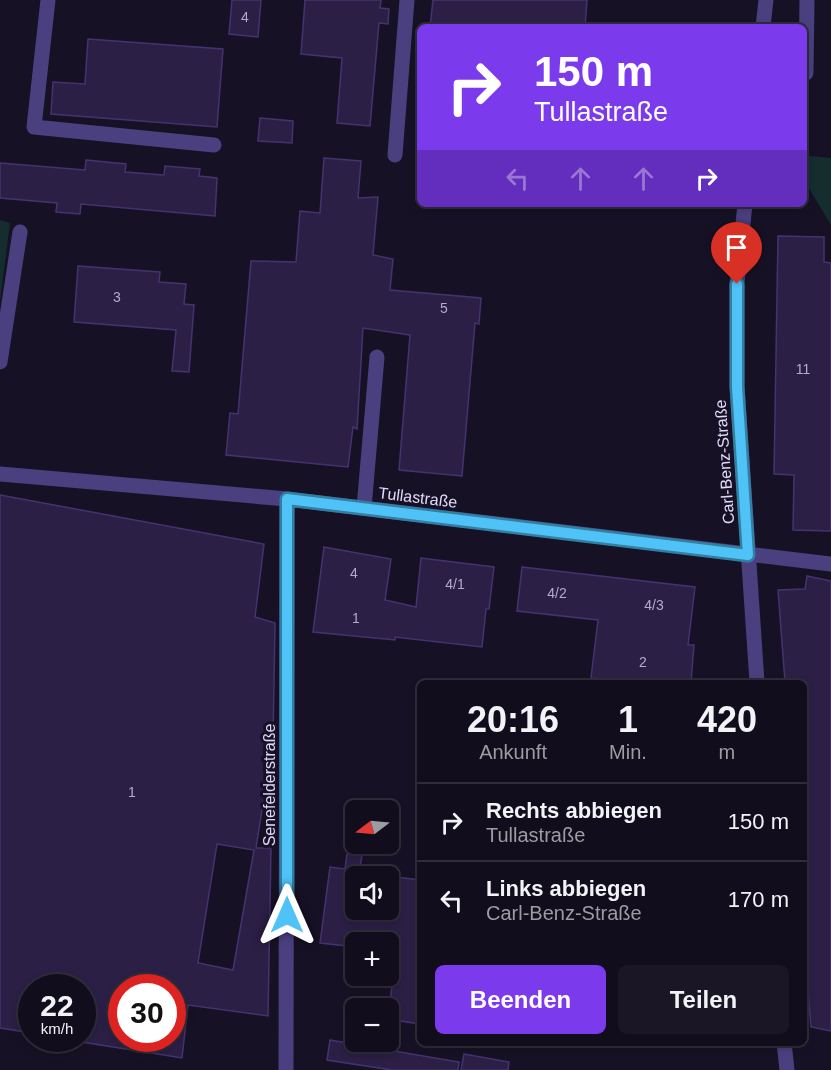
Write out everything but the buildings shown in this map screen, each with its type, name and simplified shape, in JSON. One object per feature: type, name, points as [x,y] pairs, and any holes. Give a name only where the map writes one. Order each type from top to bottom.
[{"type":"street","points":[[48,0],[34,127],[214,145]]},
{"type":"street","points":[[395,154],[407,0]]},
{"type":"street","points":[[763,24],[766,0]]},
{"type":"street","points":[[807,0],[807,24]]},
{"type":"street","name":"Carl-Benz-Straße","points":[[745,207],[737,284],[737,387],[757,680]]},
{"type":"street","points":[[0,362],[20,232]]},
{"type":"street","points":[[364,508],[377,357]]},
{"type":"street","name":"Tullastraße","points":[[0,474],[287,499],[831,564]]},
{"type":"street","name":"Senefelderstraße","points":[[286,1070],[287,499]]},
{"type":"street","points":[[784,1046],[787,1070]]},
{"type":"green space","points":[[807,145],[809,156],[831,158],[831,225],[807,185]]},
{"type":"green space","points":[[0,220],[10,223],[0,301]]},
{"type":"route","points":[[287,915],[287,499],[748,555],[737,387],[737,284]]}]
